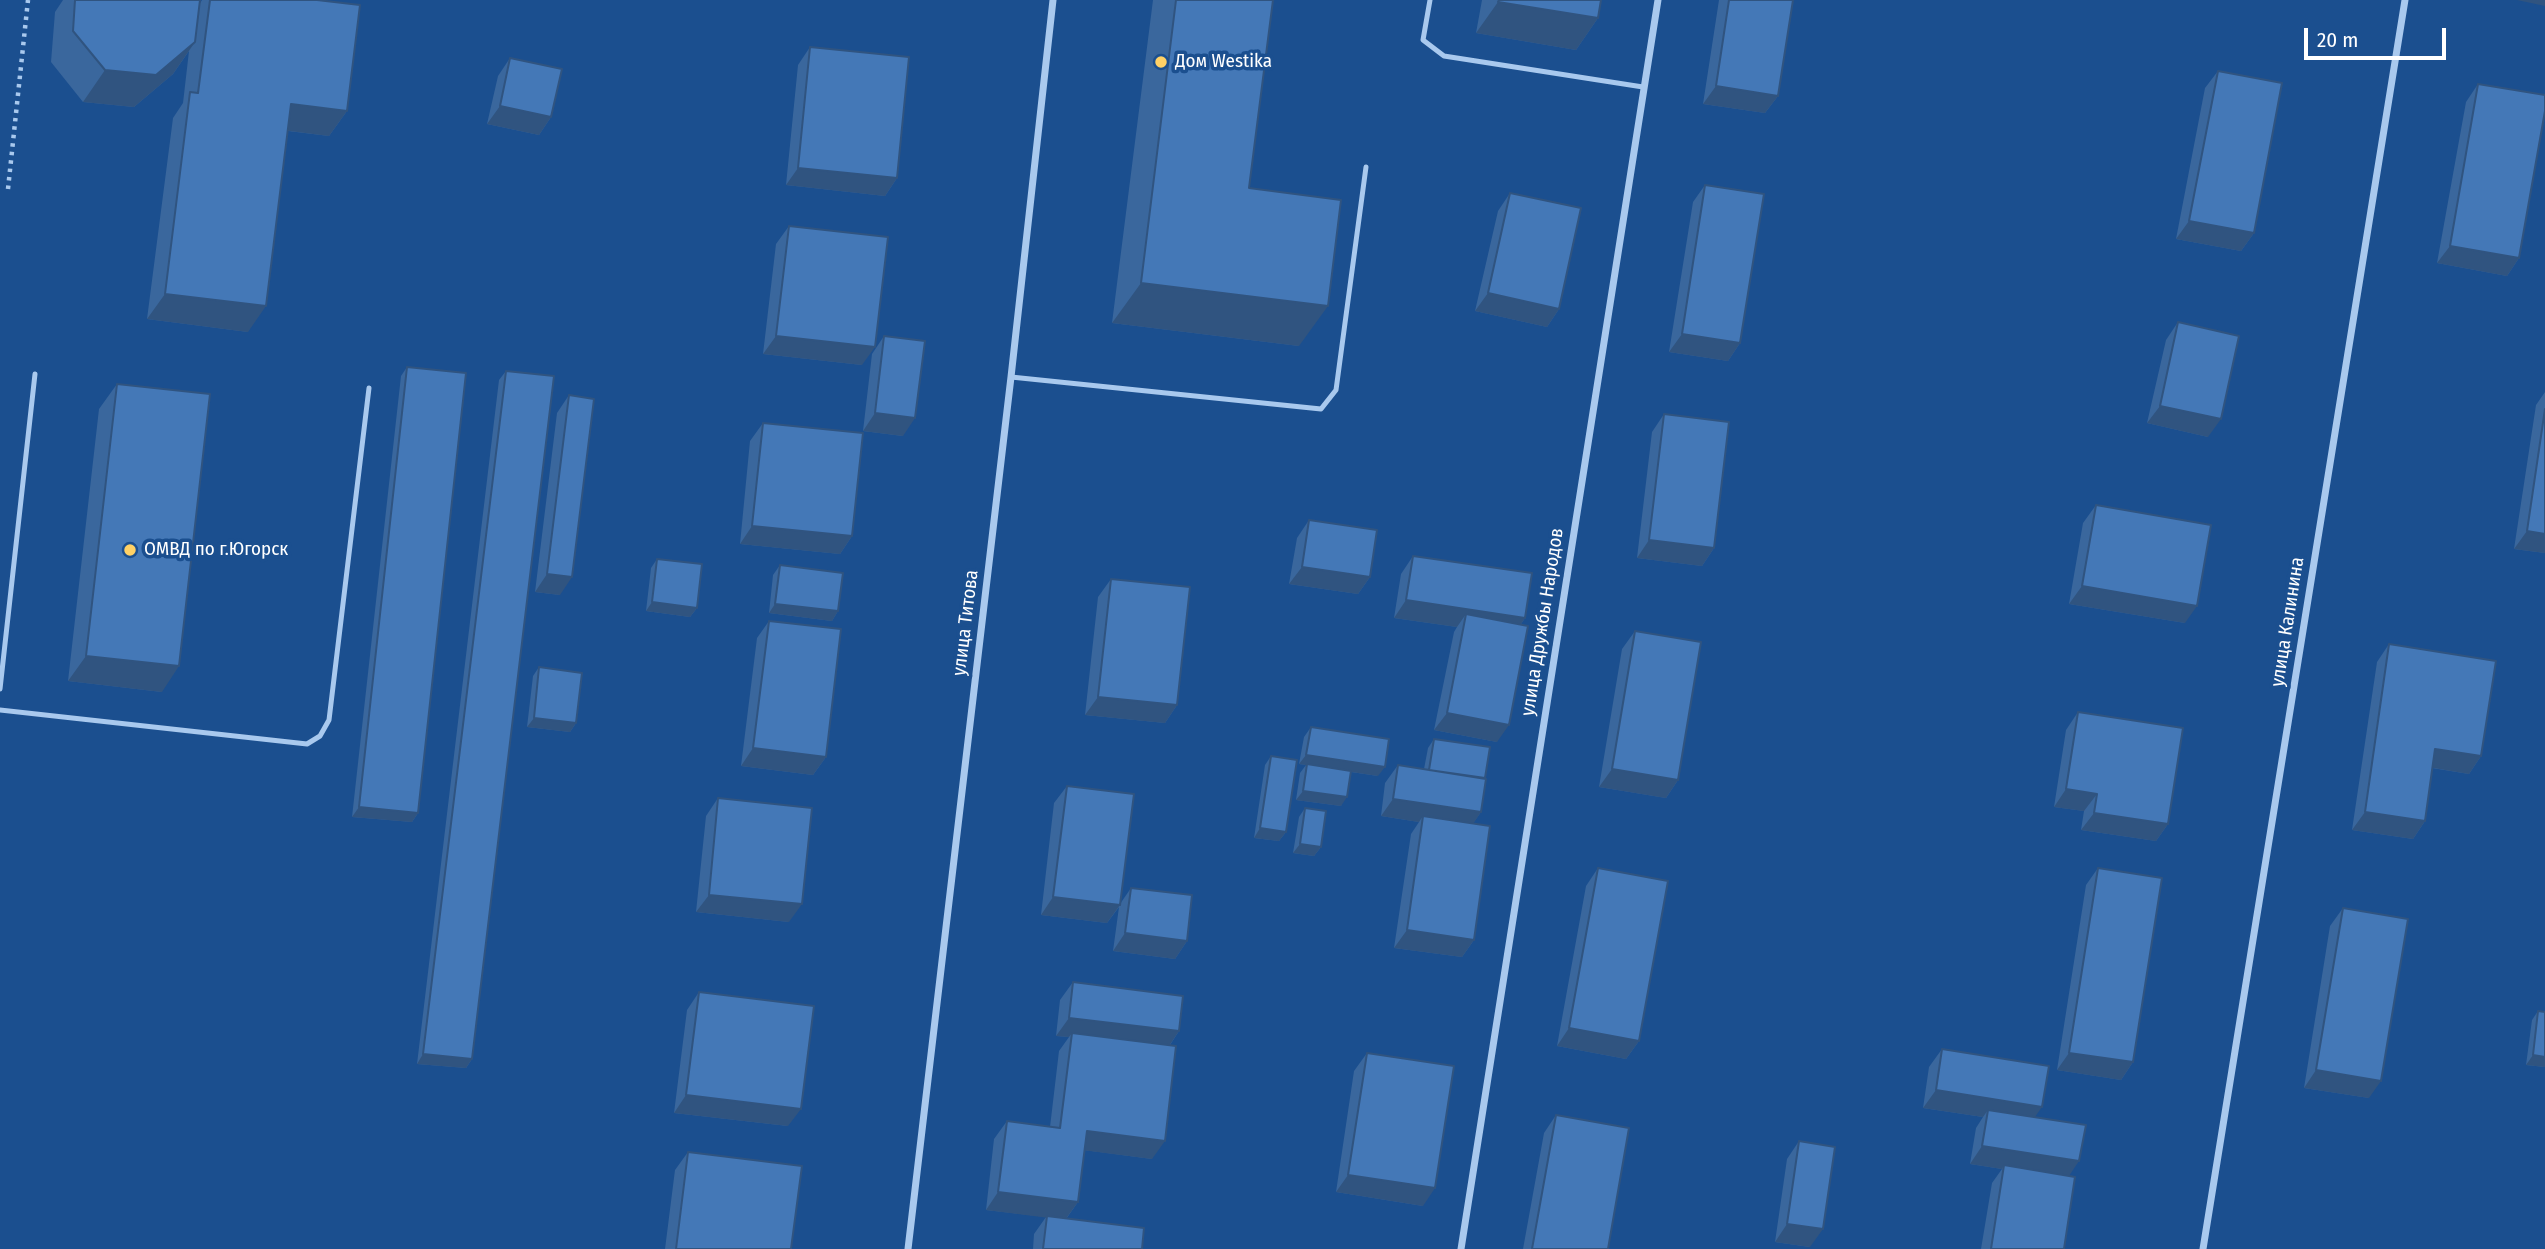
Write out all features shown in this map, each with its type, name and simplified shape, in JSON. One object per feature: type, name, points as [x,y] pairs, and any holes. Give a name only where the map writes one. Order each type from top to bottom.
[{"type":"street","name":"улица Титова","points":[[908,1249],[1053,0]]},
{"type":"street","name":"улица Дружбы Народов","points":[[1461,1249],[1658,0]]},
{"type":"street","name":"улица Калинина","points":[[2203,1249],[2405,0]]},
{"type":"lane","points":[[1430,0],[1423,40],[1444,56],[1643,87]]},
{"type":"lane","points":[[1011,377],[1321,409],[1336,390],[1366,167]]},
{"type":"lane","points":[[0,689],[35,374]]},
{"type":"lane","points":[[0,710],[307,744],[320,736],[329,720],[369,388]]},
{"type":"path","points":[[8,189],[28,0]]},
{"type":"building","points":[[75,0],[200,0],[195,42],[156,75],[105,70],[73,31]]},
{"type":"building","points":[[210,0],[317,0],[360,5],[347,111],[291,104],[266,306],[165,294],[190,92],[198,93]]},
{"type":"building","points":[[1176,0],[1273,0],[1249,188],[1341,200],[1328,306],[1141,283]]},
{"type":"building","points":[[1601,0],[1598,18],[1498,2]]},
{"type":"building","points":[[1729,0],[1793,0],[1778,96],[1716,86]]},
{"type":"building","points":[[810,47],[909,57],[897,178],[798,168]]},
{"type":"building","points":[[510,58],[562,69],[551,117],[500,106]]},
{"type":"building","points":[[2218,71],[2282,83],[2254,233],[2189,221]]},
{"type":"building","points":[[2478,84],[2545,95],[2545,111],[2519,258],[2450,246]]},
{"type":"building","points":[[1705,185],[1764,194],[1740,343],[1682,334]]},
{"type":"building","points":[[1510,193],[1581,208],[1559,309],[1488,293]]},
{"type":"building","points":[[789,226],[888,237],[875,347],[776,336]]},
{"type":"building","points":[[2178,322],[2239,336],[2221,419],[2160,406]]},
{"type":"building","points":[[884,336],[925,341],[915,418],[875,413]]},
{"type":"building","points":[[407,367],[466,373],[418,813],[359,807]]},
{"type":"building","points":[[506,371],[554,376],[472,1059],[423,1054]]},
{"type":"building","name":"ОМВД по г.Югорск","points":[[117,384],[210,394],[179,666],[86,656]]},
{"type":"building","points":[[569,395],[594,399],[572,577],[547,574]]},
{"type":"building","points":[[2545,409],[2545,534],[2527,531]]},
{"type":"building","points":[[1664,414],[1729,422],[1714,548],[1649,540]]},
{"type":"building","points":[[763,423],[863,433],[852,536],[752,526]]},
{"type":"building","points":[[2096,505],[2211,525],[2197,606],[2082,586]]},
{"type":"building","points":[[1309,520],[1377,530],[1370,577],[1302,567]]},
{"type":"building","points":[[1413,556],[1532,573],[1525,618],[1406,600]]},
{"type":"building","points":[[657,559],[702,564],[697,608],[652,602]]},
{"type":"building","points":[[780,565],[843,573],[838,611],[775,604]]},
{"type":"building","points":[[1111,579],[1190,587],[1177,705],[1098,697]]},
{"type":"building","points":[[1466,614],[1528,626],[1509,725],[1447,713]]},
{"type":"building","points":[[769,621],[841,629],[826,757],[753,748]]},
{"type":"building","points":[[1635,631],[1701,642],[1678,780],[1612,769]]},
{"type":"building","points":[[2389,644],[2496,661],[2481,756],[2435,749],[2425,821],[2365,812]]},
{"type":"building","points":[[539,667],[582,673],[576,723],[534,718]]},
{"type":"building","points":[[2078,712],[2183,728],[2168,824],[2094,813],[2097,794],[2066,789]]},
{"type":"building","points":[[1311,727],[1389,739],[1385,767],[1306,755]]},
{"type":"building","points":[[1434,739],[1490,747],[1485,778],[1429,770]]},
{"type":"building","points":[[1271,756],[1297,760],[1286,832],[1260,828]]},
{"type":"building","points":[[1307,764],[1351,771],[1347,797],[1303,791]]},
{"type":"building","points":[[1398,765],[1486,779],[1481,812],[1393,799]]},
{"type":"building","points":[[1067,786],[1134,794],[1120,905],[1053,897]]},
{"type":"building","points":[[718,798],[812,808],[802,904],[709,895]]},
{"type":"building","points":[[1305,808],[1326,811],[1321,847],[1300,844]]},
{"type":"building","points":[[1423,816],[1490,826],[1474,940],[1407,930]]},
{"type":"building","points":[[1598,868],[1668,881],[1639,1041],[1569,1028]]},
{"type":"building","points":[[2098,868],[2162,878],[2133,1062],[2069,1053]]},
{"type":"building","points":[[1131,888],[1192,895],[1187,941],[1125,933]]},
{"type":"building","points":[[2343,908],[2408,919],[2381,1081],[2316,1070]]},
{"type":"building","points":[[1073,982],[1183,996],[1179,1031],[1069,1018]]},
{"type":"building","points":[[699,992],[814,1006],[801,1109],[686,1095]]},
{"type":"building","points":[[2538,1011],[2545,1012],[2545,1057],[2533,1055]]},
{"type":"building","points":[[1072,1033],[1176,1046],[1165,1141],[1087,1131],[1078,1202],[998,1192],[1007,1121],[1060,1128]]},
{"type":"building","points":[[1942,1049],[2049,1066],[2042,1107],[1936,1090]]},
{"type":"building","points":[[1367,1053],[1454,1066],[1435,1188],[1348,1175]]},
{"type":"building","points":[[1988,1110],[2086,1125],[2079,1161],[1982,1146]]},
{"type":"building","points":[[1556,1115],[1629,1128],[1608,1249],[1532,1249]]},
{"type":"building","points":[[1799,1141],[1835,1147],[1823,1229],[1787,1224]]},
{"type":"building","points":[[688,1152],[802,1166],[791,1249],[676,1249]]},
{"type":"building","points":[[2004,1165],[2075,1177],[2064,1249],[1991,1249]]},
{"type":"building","points":[[1047,1216],[1144,1228],[1142,1249],[1043,1249]]},
{"type":"place","name":"Дом Westika","points":[[1161,62]]},
{"type":"place","name":"ОМВД по г.Югорск","points":[[130,550]]}]
